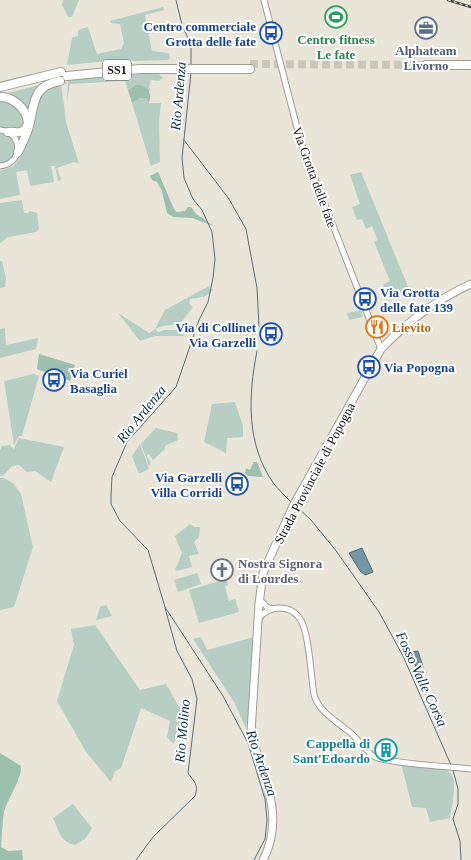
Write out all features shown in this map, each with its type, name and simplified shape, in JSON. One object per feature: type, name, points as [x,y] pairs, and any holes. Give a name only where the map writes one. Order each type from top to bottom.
[{"type":"highway","name":"SS1","points":[[0,92],[115,65],[250,67]]},
{"type":"highway","points":[[471,65],[426,67],[471,69]]},
{"type":"highway","name":"SS1","points":[[0,87],[25,80],[109,70],[167,66]]},
{"type":"highway","points":[[18,152],[29,126],[33,104],[38,92],[46,85],[64,76]]},
{"type":"highway","points":[[0,83],[25,80]]},
{"type":"highway","points":[[0,97],[7,98],[17,103],[24,110],[27,118],[27,123],[20,132],[4,131]]},
{"type":"main road","name":"Strada Provinciale di Popogna","points":[[263,860],[273,836],[274,819],[268,787],[252,738],[258,621],[260,610],[259,599],[263,572],[293,506],[381,349],[392,338],[447,295],[471,284]]},
{"type":"street","name":"Via Grotta delle fate","points":[[264,0],[301,143],[381,349]]},
{"type":"street","points":[[0,166],[10,163],[18,152],[15,138],[4,131]]},
{"type":"street","points":[[259,599],[272,608]]},
{"type":"street","points":[[260,610],[272,608],[291,611],[301,620],[314,694],[318,705],[326,714],[354,735],[372,755],[390,760],[471,769]]},
{"type":"green space","points":[[63,0],[79,0],[72,17],[68,17],[62,5]]},
{"type":"green space","points":[[163,7],[164,10],[145,15],[152,51],[169,53],[170,58],[168,60],[98,62],[67,65],[72,38],[78,36],[78,30],[88,27],[97,54],[121,49],[124,43],[120,24],[111,23],[110,21]]},
{"type":"green space","points":[[158,73],[163,78],[159,81],[151,80],[149,87],[151,92],[136,85],[128,90],[125,81],[70,84],[67,101],[68,81],[97,77]]},
{"type":"green space","points":[[61,83],[66,122],[79,164],[74,162],[57,168],[61,179],[60,181],[58,181],[55,166],[51,166],[54,182],[30,186],[27,170],[4,174],[16,172],[20,195],[0,199],[0,171],[14,166],[19,159],[35,106],[43,90]]},
{"type":"green space","points":[[43,84],[28,114],[4,94]]},
{"type":"green space","points":[[136,85],[143,86],[150,92],[149,103],[147,98],[140,98],[132,103],[128,90]]},
{"type":"green space","points":[[140,98],[148,98],[149,103],[161,103],[159,122],[160,162],[151,166],[132,103]]},
{"type":"green space","points":[[0,99],[12,101],[24,116],[23,126],[15,131],[0,128]]},
{"type":"green space","points":[[0,133],[9,135],[15,145],[11,158],[0,163]]},
{"type":"green space","points":[[158,172],[174,209],[177,212],[185,211],[188,207],[191,207],[196,214],[214,226],[192,218],[173,217],[167,213],[162,191],[157,182],[152,180],[150,176]]},
{"type":"green space","points":[[361,172],[409,289],[385,299],[384,294],[386,293],[383,284],[390,281],[374,242],[378,240],[372,226],[366,229],[362,219],[357,220],[352,207],[360,204],[350,175]]},
{"type":"green space","points":[[22,200],[24,213],[28,213],[30,211],[37,213],[39,229],[36,232],[8,237],[0,243],[0,203]]},
{"type":"green space","points":[[0,261],[2,261],[6,278],[5,287],[0,288]]},
{"type":"green space","points":[[211,285],[209,289],[213,289],[209,294],[203,297],[190,299],[189,304],[193,307],[180,324],[163,326],[155,329],[165,310]]},
{"type":"green space","points":[[361,310],[363,317],[349,320],[347,313]]},
{"type":"green space","points":[[118,313],[149,333],[155,329],[158,332],[164,330],[177,330],[185,336],[155,336],[140,341]]},
{"type":"green space","points":[[5,328],[6,345],[38,338],[36,349],[0,358],[0,329]]},
{"type":"green space","points":[[39,354],[75,365],[70,381],[37,369]]},
{"type":"green space","points":[[34,374],[39,376],[22,436],[19,436],[14,445],[4,381]]},
{"type":"green space","points":[[235,402],[243,426],[243,437],[227,438],[226,453],[204,442],[212,404]]},
{"type":"green space","points":[[156,428],[177,433],[178,440],[165,446],[165,449],[153,460],[149,454],[147,456],[151,463],[149,466],[141,444]]},
{"type":"green space","points":[[19,438],[64,447],[51,482],[35,471],[27,472],[19,465],[12,466],[3,476],[0,476],[0,450],[2,446],[9,445],[14,449]]},
{"type":"green space","points":[[140,444],[149,469],[139,474],[132,456]]},
{"type":"green space","points":[[254,462],[257,462],[263,477],[248,476],[245,473],[246,468],[250,470]]},
{"type":"green space","points":[[0,478],[4,478],[14,484],[21,494],[33,547],[14,607],[0,610]]},
{"type":"green space","points":[[190,524],[194,527],[200,527],[199,537],[194,542],[199,554],[189,556],[192,567],[177,571],[175,570],[182,553],[175,536]]},
{"type":"green space","points":[[197,573],[201,584],[178,592],[174,580]]},
{"type":"green space","points":[[226,579],[228,585],[225,586],[229,601],[235,599],[239,612],[199,623],[189,590]]},
{"type":"green space","points":[[106,605],[112,616],[96,620],[100,607]]},
{"type":"green space","points":[[95,625],[140,690],[166,684],[182,712],[174,744],[167,737],[170,721],[141,708],[121,768],[115,771],[111,782],[86,752],[57,701],[74,645],[71,629]]},
{"type":"green space","points":[[201,637],[207,650],[254,637],[249,711],[246,728],[234,702],[193,639]]},
{"type":"green space","points":[[0,753],[21,766],[17,783],[4,812],[1,847],[8,851],[22,850],[23,860],[0,860]]},
{"type":"green space","points":[[401,763],[432,766],[449,771],[453,777],[454,786],[450,818],[430,822],[426,808],[412,807]]},
{"type":"green space","points":[[73,804],[92,828],[85,839],[75,845],[70,844],[63,839],[53,818]]},
{"type":"water","points":[[362,548],[373,572],[365,575],[360,571],[349,553]]},
{"type":"water","points":[[418,651],[425,673],[418,675],[412,652]]},
{"type":"waterway","name":"Rio Ardenza","points":[[176,0],[182,25],[191,45],[191,66]]},
{"type":"waterway","name":"Rio Ardenza","points":[[191,73],[182,158],[184,178],[193,199],[202,210],[212,232],[215,259],[213,278],[208,302],[199,320],[176,387],[127,442],[112,477],[111,504],[120,521],[148,550],[165,607],[223,696],[248,743],[265,799],[267,820],[265,839],[254,860]]},
{"type":"waterway","name":"Fosso Valle Corsa","points":[[184,140],[229,199],[246,229],[257,288],[259,326]]},
{"type":"waterway","name":"Fosso Valle Corsa","points":[[257,351],[251,403],[254,437],[258,453],[265,469],[274,484],[291,502]]},
{"type":"waterway","name":"Fosso Valle Corsa","points":[[297,507],[311,520],[337,552],[379,612],[403,656],[451,765]]},
{"type":"waterway","name":"Rio Molino","points":[[136,860],[153,837],[195,796],[196,792],[195,783],[188,773],[197,699],[192,679],[177,651],[165,608]]},
{"type":"waterway","name":"Fosso Valle Corsa","points":[[453,770],[458,789],[458,804],[453,819],[460,841],[461,860]]},
{"type":"tunnel","points":[[250,64],[426,65]]},
{"type":"tunnel","points":[[60,81],[66,80]]},
{"type":"railway","points":[[448,0],[471,7]]},
{"type":"place","name":"Centro fitness Le fate","points":[[336,17]]},
{"type":"place","name":"Alphateam Livorno","points":[[426,28]]},
{"type":"place","name":"Centro commerciale Grotta delle fate","points":[[271,33]]},
{"type":"place","name":"Via Grotta delle fate 139","points":[[365,299]]},
{"type":"place","name":"Lievito","points":[[377,327]]},
{"type":"place","name":"Via di Collinet Via Garzelli","points":[[271,334]]},
{"type":"place","name":"Via Popogna","points":[[369,367]]},
{"type":"place","name":"Via Curiel Basaglia","points":[[54,380]]},
{"type":"place","name":"Via Garzelli Villa Corridi","points":[[237,484]]},
{"type":"place","name":"Nostra Signora di Lourdes","points":[[222,570]]},
{"type":"place","name":"Cappella di Sant'Edoardo","points":[[386,750]]}]
